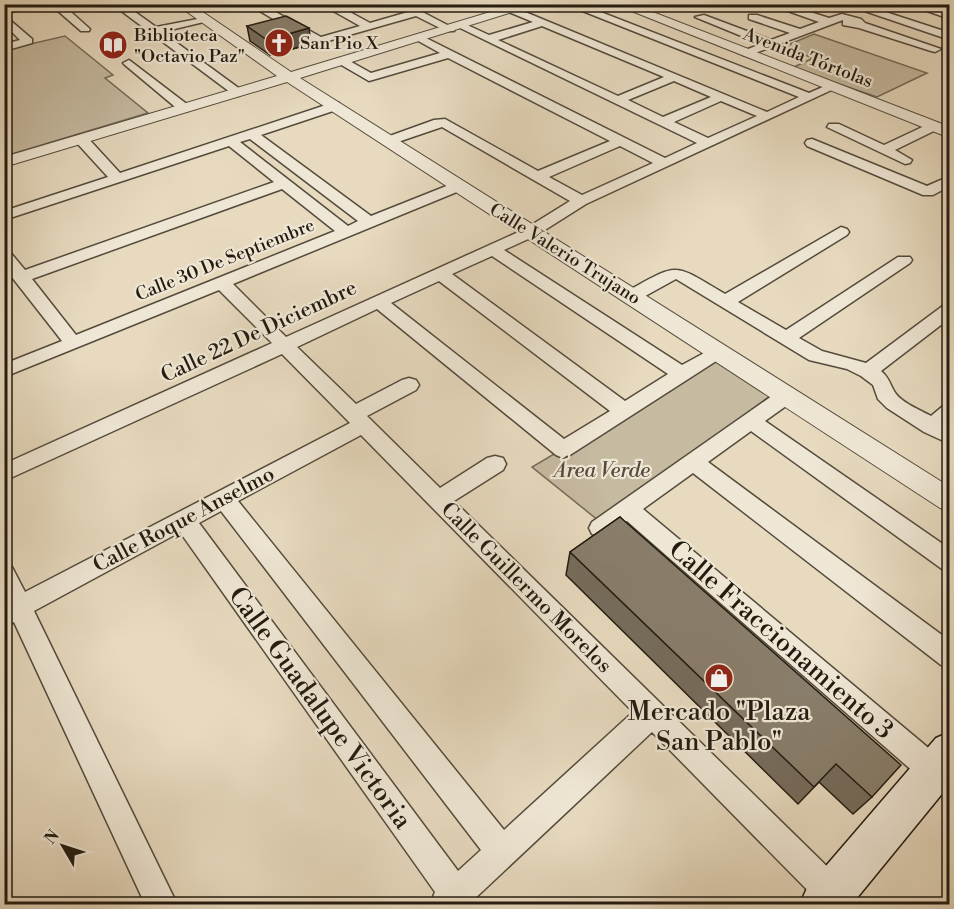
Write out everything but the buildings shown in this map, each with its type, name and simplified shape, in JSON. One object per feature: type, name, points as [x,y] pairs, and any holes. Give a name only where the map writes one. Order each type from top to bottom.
[{"type":"main road","points":[[827,899],[942,761]]},
{"type":"street","points":[[4,11],[36,4]]},
{"type":"street","points":[[55,4],[85,29]]},
{"type":"street","points":[[117,4],[238,92]]},
{"type":"street","name":"Calle Valerio Trujano","points":[[182,4],[389,141],[950,501]]},
{"type":"street","points":[[253,4],[314,39],[321,40],[416,13]]},
{"type":"street","points":[[326,4],[368,27]]},
{"type":"street","points":[[399,4],[416,13],[489,39],[707,143]]},
{"type":"street","points":[[4,162],[532,4]]},
{"type":"street","points":[[570,4],[809,97]]},
{"type":"street","name":"Avenida Tórtolas","points":[[620,4],[950,132]]},
{"type":"street","points":[[849,4],[950,37]]},
{"type":"street","points":[[912,4],[950,16]]},
{"type":"street","points":[[776,5],[832,21]]},
{"type":"street","points":[[513,10],[767,116]]},
{"type":"street","points":[[700,17],[772,44]]},
{"type":"street","points":[[753,17],[800,33]]},
{"type":"street","points":[[747,53],[844,17],[935,50]]},
{"type":"street","points":[[4,18],[28,41],[4,48]]},
{"type":"street","points":[[153,31],[204,19]]},
{"type":"street","points":[[489,39],[543,22]]},
{"type":"street","points":[[418,38],[664,163]]},
{"type":"street","points":[[342,61],[369,77],[449,54]]},
{"type":"street","points":[[129,63],[184,108]]},
{"type":"street","points":[[525,93],[570,77]]},
{"type":"street","points":[[618,100],[674,77]]},
{"type":"street","name":"Calle 22 De Diciembre","points":[[4,473],[493,250],[531,232],[581,201],[832,87]]},
{"type":"street","points":[[663,122],[721,97]]},
{"type":"street","points":[[4,216],[335,106]]},
{"type":"street","points":[[389,141],[439,123],[445,123],[581,201]]},
{"type":"street","points":[[884,150],[933,126]]},
{"type":"street","points":[[834,127],[905,160]]},
{"type":"street","points":[[252,134],[370,223]]},
{"type":"street","points":[[81,139],[117,178]]},
{"type":"street","points":[[231,141],[346,232]]},
{"type":"street","points":[[538,176],[620,141]]},
{"type":"street","points":[[812,143],[928,192],[950,180]]},
{"type":"street","points":[[22,278],[284,183]]},
{"type":"street","name":"Calle 30 De Septiembre","points":[[4,371],[459,186]]},
{"type":"street","points":[[725,302],[841,232]]},
{"type":"street","points":[[493,250],[682,374]]},
{"type":"street","points":[[4,255],[73,343]]},
{"type":"street","points":[[786,338],[904,260]]},
{"type":"street","points":[[441,273],[624,411]]},
{"type":"street","points":[[632,296],[671,274],[679,274],[816,356],[868,370],[882,382],[885,394],[894,403],[950,438]]},
{"type":"street","name":"Calle Guillermo Morelos","points":[[221,282],[652,713],[827,899]]},
{"type":"street","points":[[379,302],[563,450],[717,352]]},
{"type":"street","points":[[868,370],[950,309]]},
{"type":"street","name":"Calle Roque Anselmo","points":[[12,611],[224,499],[358,420],[409,385]]},
{"type":"street","points":[[600,528],[786,396]]},
{"type":"street","points":[[931,427],[950,411]]},
{"type":"street","points":[[751,421],[950,562]]},
{"type":"street","points":[[693,462],[950,657]]},
{"type":"street","points":[[438,500],[495,464]]},
{"type":"street","points":[[224,499],[502,852]]},
{"type":"street","name":"Calle Fraccionamiento 3","points":[[628,509],[942,761]]},
{"type":"street","name":"Calle Guadalupe Victoria","points":[[184,520],[451,900]]},
{"type":"street","points":[[4,574],[12,611],[161,904]]},
{"type":"street","points":[[451,900],[652,713]]},
{"type":"green space","points":[[814,34],[927,73],[877,97],[792,68],[813,58],[783,47]]},
{"type":"green space","points":[[65,36],[113,75],[105,78],[148,113],[5,156],[4,50]]},
{"type":"green space","name":"Área Verde","points":[[714,359],[770,396],[599,521],[532,467]]},
{"type":"place","name":"San Pio X","points":[[279,43]]},
{"type":"place","name":"Biblioteca \"Octavio Paz\"","points":[[113,45]]},
{"type":"place","name":"Mercado \"Plaza San Pablo\"","points":[[719,678]]}]
